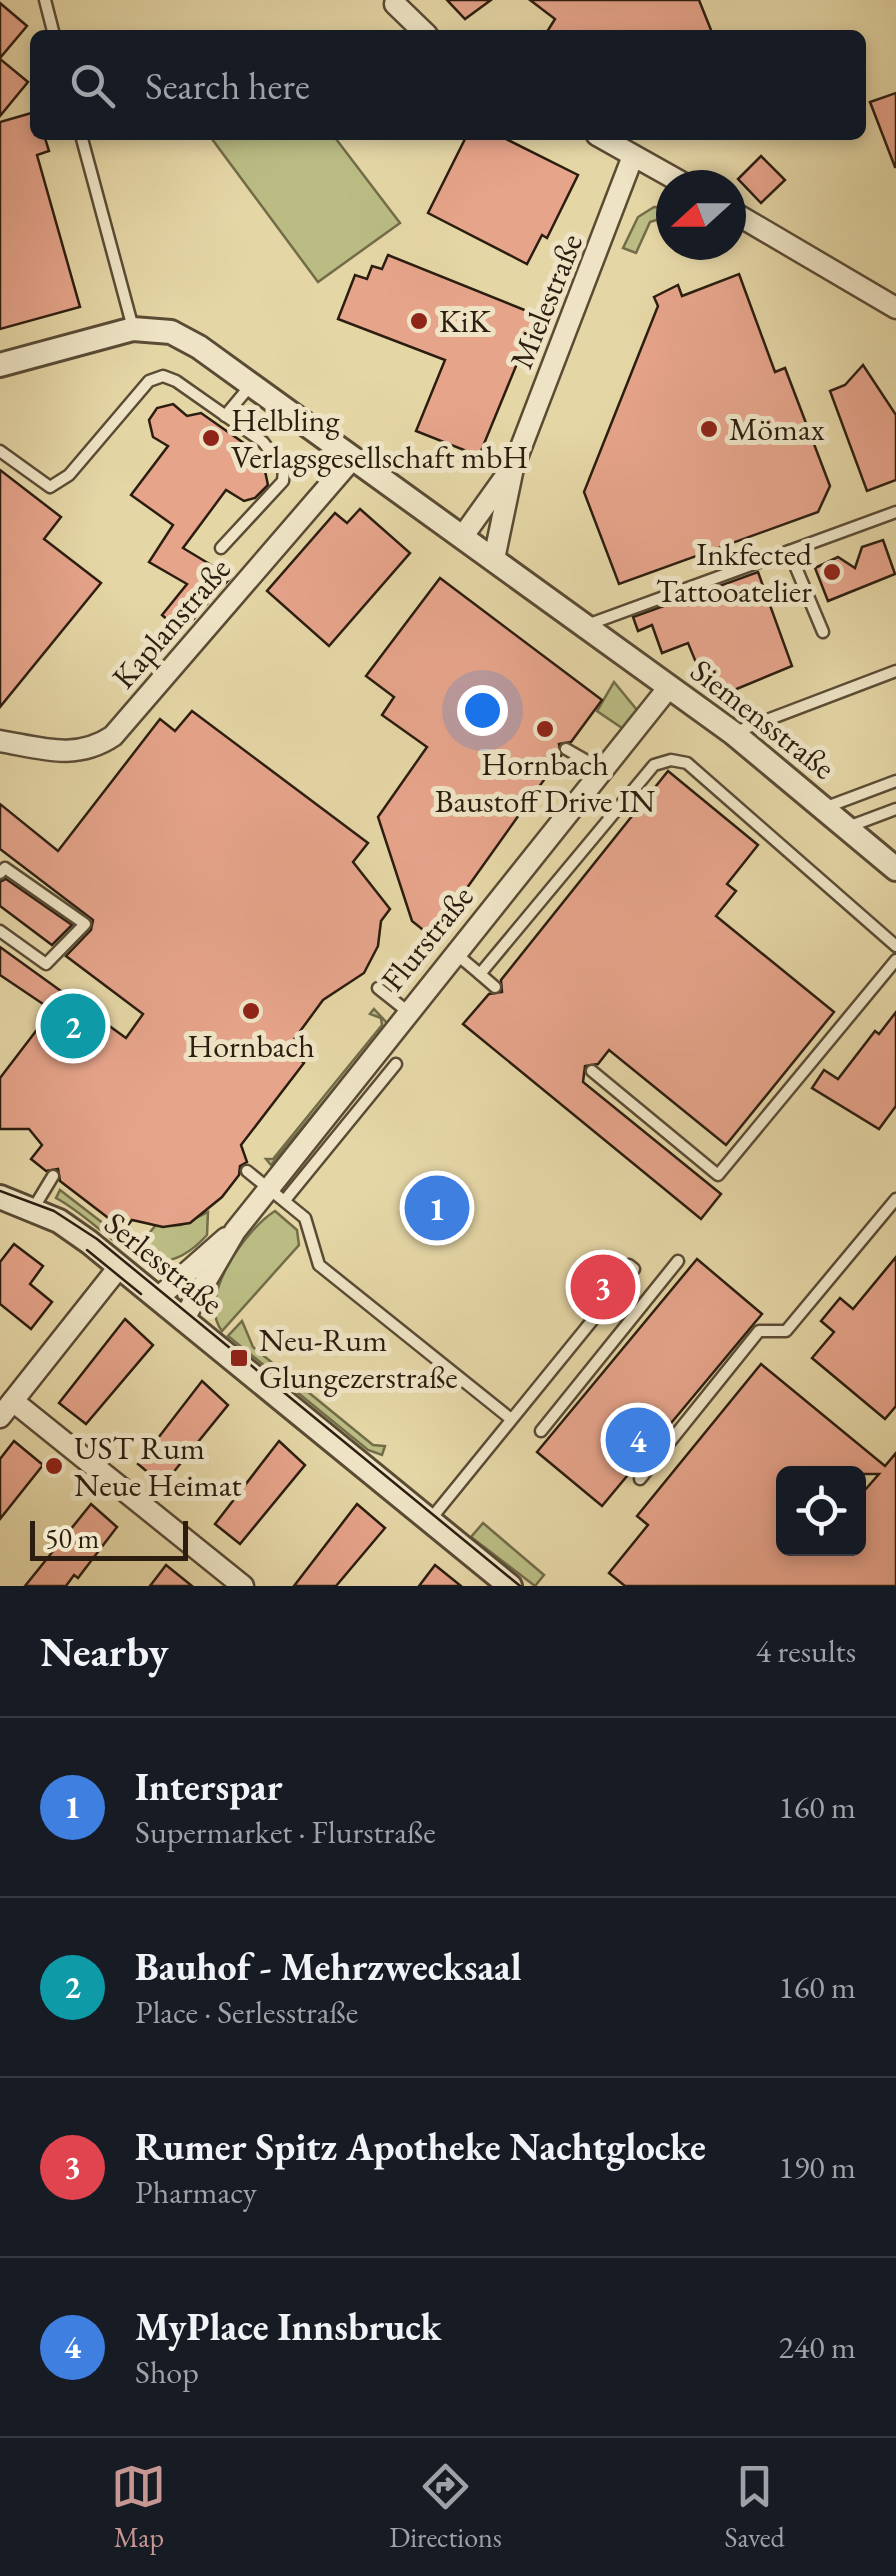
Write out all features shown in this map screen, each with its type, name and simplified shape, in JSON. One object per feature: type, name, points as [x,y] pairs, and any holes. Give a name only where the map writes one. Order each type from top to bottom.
[{"type":"street","points":[[394,2],[422,30]]},
{"type":"street","points":[[606,140],[659,170]]},
{"type":"street","name":"Mielestraße","points":[[494,558],[513,468],[633,156]]},
{"type":"street","points":[[746,220],[896,308]]},
{"type":"street","name":"Siemensstraße","points":[[0,365],[133,329],[171,332],[494,558],[733,734],[896,870]]},
{"type":"street","name":"Kaplanstraße","points":[[0,741],[70,753],[94,750],[113,736],[352,459]]},
{"type":"street","name":"Mielestraße","points":[[463,536],[513,468]]},
{"type":"street","name":"Flurstraße","points":[[158,1298],[277,1194],[407,1012],[669,687]]},
{"type":"street","name":"Serlesstraße","points":[[0,1197],[33,1209],[89,1242],[510,1586]]},
{"type":"street","name":"Flurstraße","points":[[183,1320],[236,1231]]},
{"type":"street","points":[[119,1267],[6,1409],[243,1586]]},
{"type":"lane","points":[[45,0],[53,30]]},
{"type":"lane","points":[[82,140],[133,329]]},
{"type":"lane","points":[[0,451],[50,488],[70,476],[149,382],[162,376],[263,442],[284,469],[283,481],[221,548]]},
{"type":"lane","points":[[225,416],[250,384]]},
{"type":"lane","points":[[586,626],[896,512]]},
{"type":"lane","points":[[789,551],[823,632]]},
{"type":"lane","points":[[733,734],[896,672]]},
{"type":"lane","points":[[566,749],[601,770]]},
{"type":"lane","points":[[480,974],[654,766],[671,760],[687,763],[896,946]]},
{"type":"lane","points":[[824,808],[896,781]]},
{"type":"lane","points":[[847,827],[896,809]]},
{"type":"lane","points":[[0,874],[5,868],[85,924],[46,964],[0,931]]},
{"type":"lane","points":[[454,952],[496,986]]},
{"type":"lane","points":[[592,1071],[718,1175],[896,960]]},
{"type":"lane","points":[[378,988],[407,1012]]},
{"type":"lane","points":[[277,1194],[396,1064]]},
{"type":"lane","points":[[247,1171],[305,1218],[320,1265],[512,1419]]},
{"type":"lane","points":[[33,1209],[53,1176]]},
{"type":"lane","points":[[640,1479],[759,1330],[786,1330],[896,1199]]},
{"type":"lane","points":[[541,1431],[678,1261]]},
{"type":"lane","points":[[430,1521],[634,1268],[629,1265]]},
{"type":"green space","points":[[213,140],[337,140],[400,223],[318,282]]},
{"type":"green space","points":[[656,207],[656,220],[650,222],[636,253],[623,248],[638,217]]},
{"type":"green space","points":[[614,682],[637,710],[622,728],[597,711]]},
{"type":"green space","points":[[374,1009],[388,1024],[271,1165],[266,1159],[273,1159],[382,1025],[381,1018],[370,1014]]},
{"type":"green space","points":[[60,1190],[130,1244],[136,1236],[143,1241],[155,1226],[181,1225],[208,1212],[207,1235],[186,1253],[166,1261],[148,1260],[130,1252],[56,1198]]},
{"type":"green space","points":[[275,1211],[297,1230],[299,1245],[222,1331],[215,1301],[220,1283],[239,1248]]},
{"type":"green space","points":[[242,1321],[253,1347],[373,1445],[385,1446],[382,1455],[368,1450],[228,1336]]},
{"type":"green space","points":[[483,1523],[544,1575],[535,1586],[471,1537]]},
{"type":"building","points":[[447,0],[491,0],[465,19]]},
{"type":"building","points":[[530,0],[699,0],[711,30],[548,30],[555,19]]},
{"type":"building","points":[[0,3],[27,26],[0,58]]},
{"type":"building","points":[[0,59],[28,82],[0,116]]},
{"type":"building","points":[[896,93],[896,167],[895,167],[870,102]]},
{"type":"building","points":[[30,113],[30,140],[46,140],[49,151],[37,155],[80,307],[0,329],[0,122]]},
{"type":"building","points":[[464,140],[508,140],[578,175],[547,238],[542,235],[527,264],[428,213]]},
{"type":"building","points":[[761,156],[785,180],[761,203],[746,187],[746,171]]},
{"type":"building","points":[[388,255],[537,315],[479,456],[416,431],[445,360],[338,319],[355,275],[367,279],[372,266],[382,269]]},
{"type":"building","name":"Mömax","points":[[739,274],[775,372],[785,368],[830,486],[818,512],[619,584],[584,492],[658,306],[654,297],[678,285],[682,296]]},
{"type":"building","points":[[863,365],[896,415],[896,480],[867,491],[830,391],[845,385]]},
{"type":"building","points":[[173,404],[187,416],[201,413],[248,446],[250,461],[265,471],[268,485],[255,498],[244,501],[226,490],[183,548],[231,577],[182,632],[162,615],[187,584],[149,562],[173,525],[131,495],[168,446],[153,437],[149,420],[157,408]]},
{"type":"building","points":[[0,470],[61,517],[44,539],[101,583],[0,707]]},
{"type":"building","points":[[360,509],[410,553],[329,646],[267,591],[335,513],[347,523]]},
{"type":"building","points":[[883,540],[895,574],[828,601],[815,568],[838,557],[855,568],[862,547]]},
{"type":"building","points":[[758,572],[792,666],[722,695],[713,673],[702,677],[688,643],[662,653],[652,625],[638,631],[633,617]]},
{"type":"building","points":[[440,578],[602,700],[571,742],[559,744],[561,756],[432,937],[412,921],[378,817],[427,747],[382,715],[394,697],[366,676]]},
{"type":"building","points":[[192,711],[368,843],[353,862],[390,909],[381,921],[378,946],[364,973],[323,1000],[287,1049],[304,1063],[241,1145],[247,1162],[240,1166],[239,1175],[222,1197],[190,1223],[163,1227],[132,1220],[124,1230],[60,1181],[58,1169],[46,1171],[31,1159],[42,1145],[29,1129],[0,1129],[0,1078],[52,1010],[0,975],[0,947],[126,1038],[143,1014],[66,956],[91,930],[93,920],[0,849],[0,804],[58,851],[160,719],[175,731]]},
{"type":"building","points":[[668,771],[758,845],[727,884],[736,891],[716,916],[834,1012],[726,1145],[609,1050],[598,1064],[585,1066],[583,1082],[721,1194],[701,1219],[463,1024],[489,994],[502,992],[501,980]]},
{"type":"building","points":[[6,879],[72,925],[52,945],[0,906],[0,882]]},
{"type":"building","points":[[896,1012],[896,1106],[879,1129],[812,1088],[824,1070],[838,1079],[875,1031],[879,1034]]},
{"type":"building","points":[[14,1244],[43,1266],[30,1284],[52,1302],[31,1329],[0,1304],[0,1262]]},
{"type":"building","points":[[896,1257],[896,1406],[885,1419],[812,1358],[834,1332],[821,1321],[840,1298],[853,1309]]},
{"type":"building","points":[[697,1259],[762,1314],[602,1506],[537,1452]]},
{"type":"building","points":[[125,1319],[153,1345],[86,1424],[59,1403]]},
{"type":"building","points":[[761,1364],[885,1466],[896,1453],[896,1586],[625,1586],[609,1573],[648,1525],[637,1516]]},
{"type":"building","points":[[202,1381],[228,1405],[163,1485],[138,1464]]},
{"type":"building","points":[[14,1441],[43,1465],[0,1519],[0,1459]]},
{"type":"building","points":[[279,1441],[305,1465],[240,1544],[215,1524]]},
{"type":"building","points":[[91,1504],[117,1527],[78,1578],[74,1575],[66,1586],[25,1586]]},
{"type":"building","points":[[357,1504],[385,1528],[336,1586],[294,1586]]},
{"type":"building","points":[[166,1565],[192,1586],[150,1586]]},
{"type":"building","points":[[435,1565],[461,1586],[419,1586]]},
{"type":"tram line","points":[[0,1191],[54,1211],[97,1239],[520,1586]]},
{"type":"tram line","points":[[87,1250],[141,1294]]},
{"type":"place","name":"KiK","points":[[419,321]]},
{"type":"place","name":"Mömax","points":[[709,429]]},
{"type":"place","name":"Helbling Verlagsgesellschaft mbH","points":[[211,438]]},
{"type":"place","name":"Inkfected Tattooatelier","points":[[832,572]]},
{"type":"place","name":"Hornbach Baustoff Drive IN","points":[[545,729]]},
{"type":"place","name":"Hornbach","points":[[251,1011]]},
{"type":"place","name":"Bauhof - Mehrzwecksaal","points":[[73,1026]]},
{"type":"place","name":"Interspar","points":[[437,1208]]},
{"type":"place","name":"Rumer Spitz Apotheke Nachtglocke","points":[[603,1287]]},
{"type":"place","name":"Neu-Rum Glungezerstraße","points":[[239,1358]]},
{"type":"place","name":"MyPlace Innsbruck","points":[[638,1440]]},
{"type":"place","name":"UST Rum Neue Heimat","points":[[54,1466]]}]
